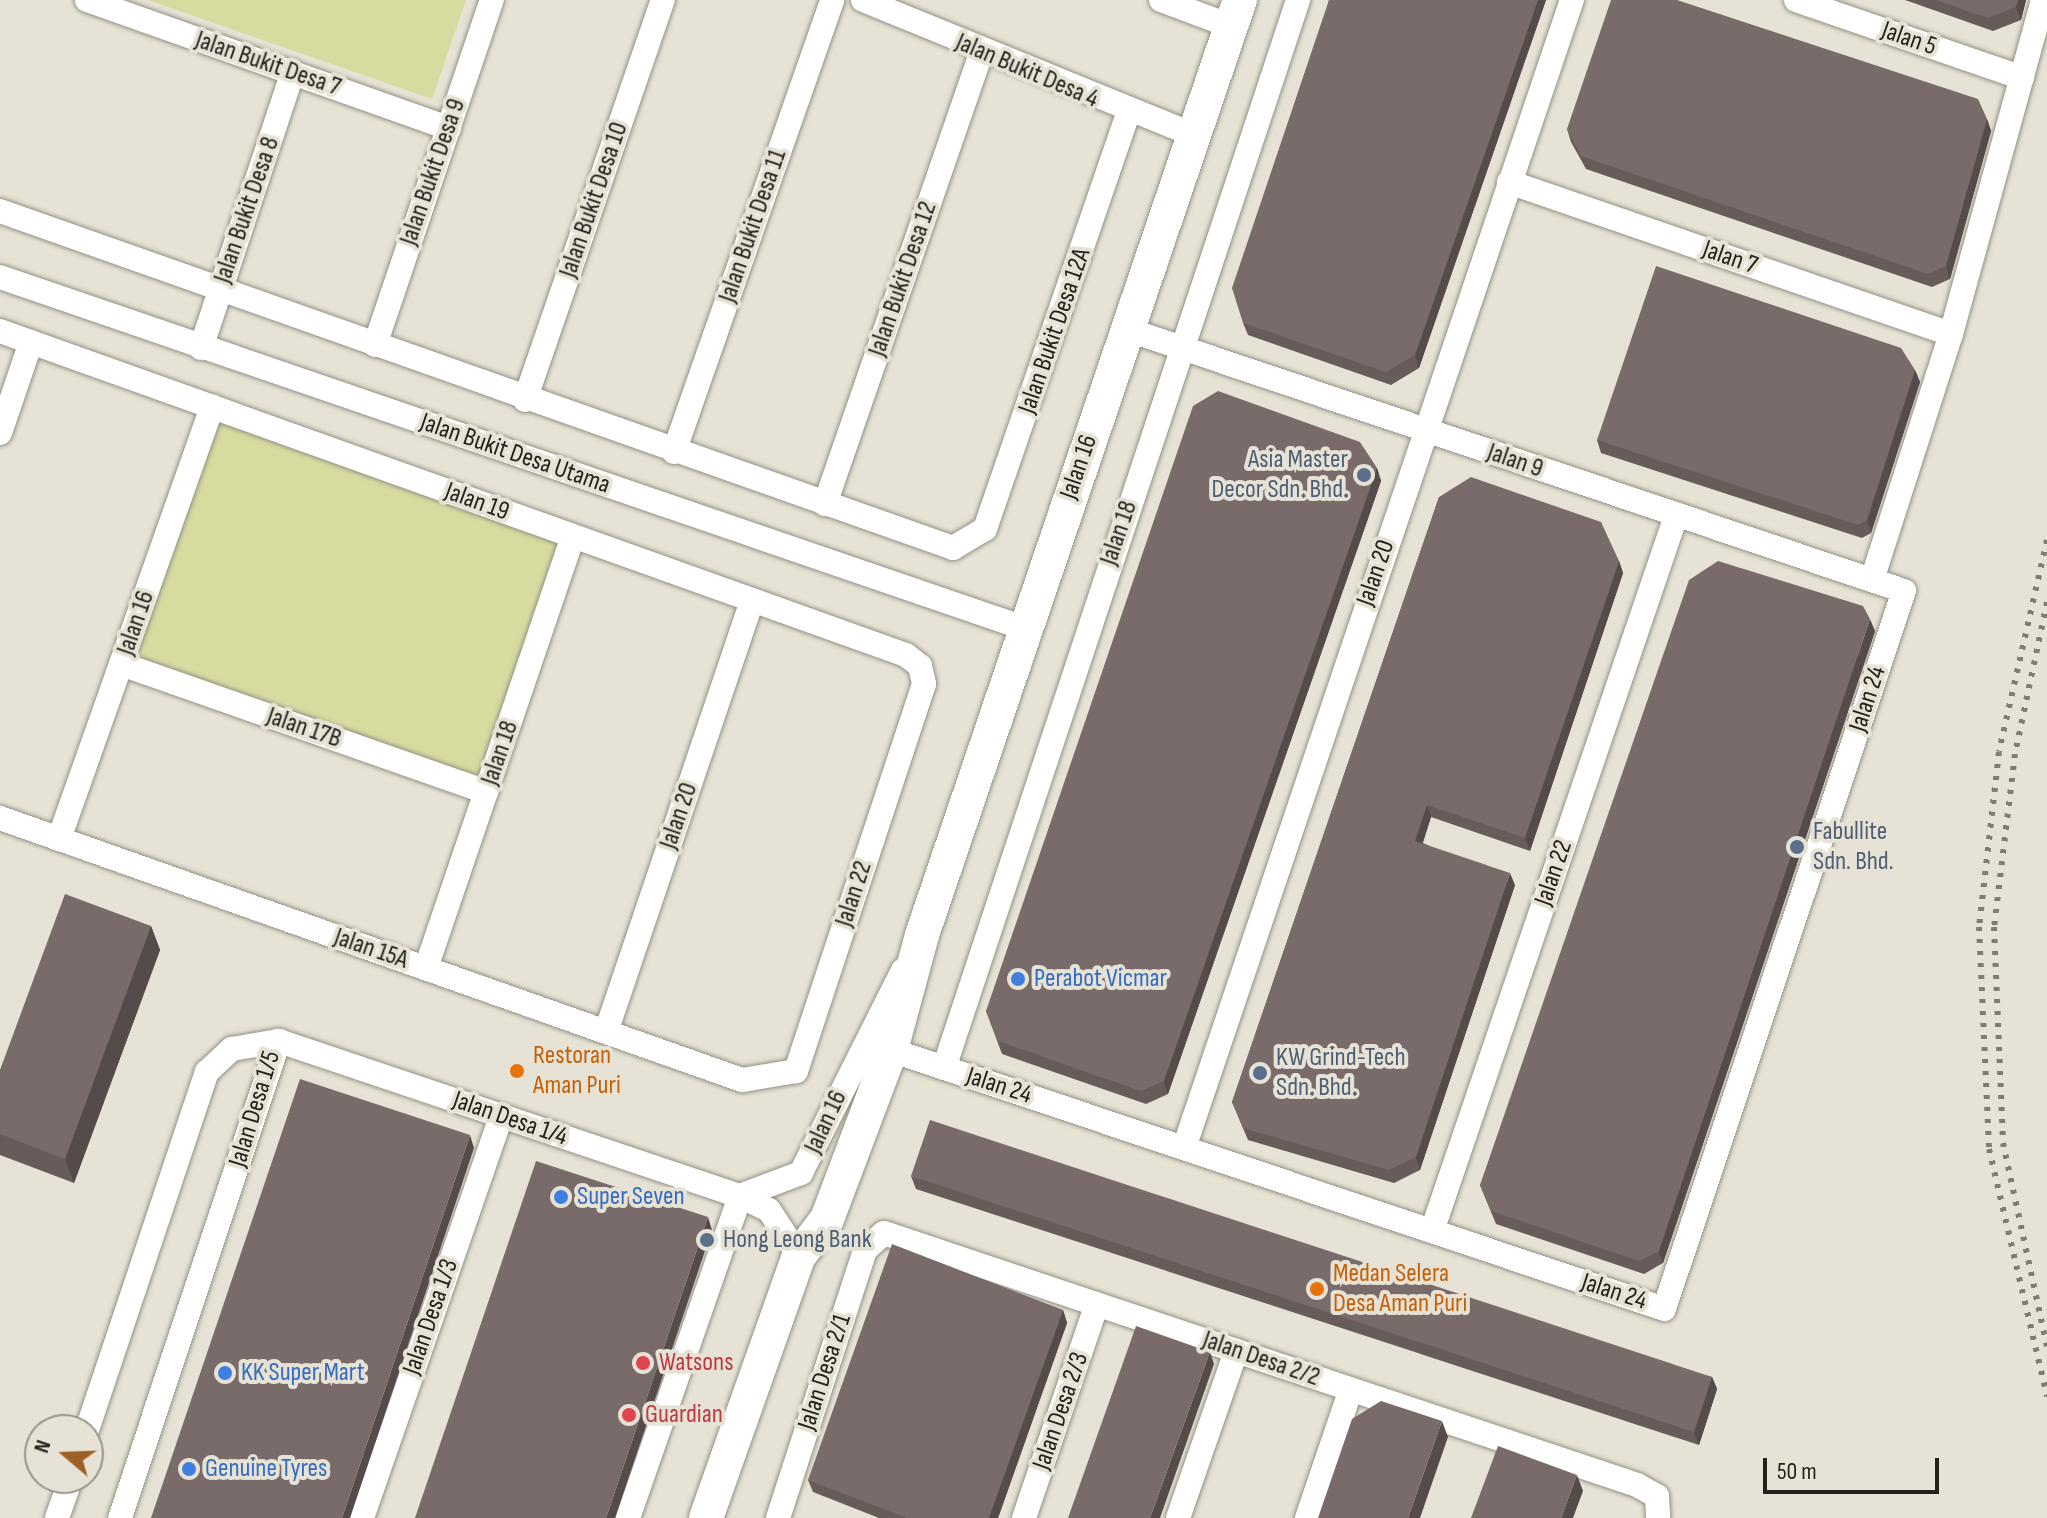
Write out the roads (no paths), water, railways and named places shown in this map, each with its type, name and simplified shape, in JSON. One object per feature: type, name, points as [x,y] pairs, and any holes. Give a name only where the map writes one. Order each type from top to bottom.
[{"type":"street","name":"Jalan Bukit Desa 7","points":[[87,0],[449,128]]},
{"type":"street","name":"Jalan Bukit Desa 9","points":[[375,345],[492,0]]},
{"type":"street","name":"Jalan Bukit Desa 10","points":[[525,400],[663,0]]},
{"type":"street","name":"Jalan Bukit Desa 11","points":[[674,452],[832,0]]},
{"type":"street","name":"Jalan Bukit Desa 4","points":[[863,0],[981,54],[1128,113],[1193,135]]},
{"type":"street","points":[[1161,0],[1236,13]]},
{"type":"street","name":"Jalan 18","points":[[944,1068],[1298,0]]},
{"type":"street","name":"Jalan 20","points":[[1184,1148],[1572,0]]},
{"type":"street","name":"Jalan 5","points":[[1796,0],[2022,78]]},
{"type":"street","points":[[1872,580],[1951,334],[2043,0]]},
{"type":"street","name":"Jalan 16","points":[[712,1516],[799,1256],[827,1219],[891,1050],[922,935],[1030,630],[1126,329],[1236,13]]},
{"type":"street","name":"Jalan Bukit Desa 12","points":[[825,504],[981,54]]},
{"type":"street","name":"Jalan Bukit Desa 8","points":[[201,348],[293,72]]},
{"type":"street","name":"Jalan Bukit Desa 12A","points":[[971,543],[985,529],[1128,113]]},
{"type":"street","name":"Jalan 7","points":[[1509,182],[1951,334]]},
{"type":"street","name":"Jalan Bukit Desa Utama","points":[[0,211],[934,544],[971,543]]},
{"type":"street","name":"Jalan Bukit Desa Utama","points":[[0,277],[1030,630]]},
{"type":"street","name":"Jalan 9","points":[[1126,329],[1904,591]]},
{"type":"street","name":"Jalan 19","points":[[0,331],[752,601],[920,666]]},
{"type":"street","points":[[0,433],[31,342]]},
{"type":"street","name":"Jalan 16","points":[[59,839],[212,406]]},
{"type":"street","name":"Jalan 22","points":[[1432,1231],[1676,516]]},
{"type":"street","name":"Jalan 18","points":[[426,968],[573,537]]},
{"type":"street","name":"Jalan 24","points":[[891,1050],[1664,1309],[1904,591]]},
{"type":"street","name":"Jalan 20","points":[[606,1032],[752,601]]},
{"type":"street","name":"Jalan 17B","points":[[121,664],[486,792]]},
{"type":"street","name":"Jalan 22","points":[[742,1080],[796,1071],[924,684],[920,666]]},
{"type":"street","name":"Jalan 15A","points":[[0,818],[742,1080]]},
{"type":"street","name":"Jalan 16","points":[[740,1196],[801,1173],[922,935]]},
{"type":"street","name":"Jalan Desa 1/4","points":[[279,1041],[740,1196]]},
{"type":"street","name":"Jalan Desa 1/5","points":[[92,1414],[207,1072],[232,1049],[279,1041],[120,1518]]},
{"type":"street","name":"Jalan Desa 1/3","points":[[362,1518],[501,1116]]},
{"type":"street","points":[[628,1518],[740,1196],[769,1210],[799,1256]]},
{"type":"street","name":"Jalan Desa 2/2","points":[[884,1233],[1637,1485],[1657,1496],[1658,1518]]},
{"type":"street","name":"Jalan Desa 2/1","points":[[778,1518],[865,1250],[884,1233]]},
{"type":"street","name":"Jalan Desa 2/3","points":[[1024,1518],[1097,1304]]},
{"type":"street","points":[[1178,1518],[1236,1351]]},
{"type":"street","points":[[1307,1518],[1351,1389]]},
{"type":"street","points":[[57,1518],[65,1494]]},
{"type":"railway","points":[[2047,540],[1999,752],[1979,927],[1989,1149],[2047,1396]]},
{"type":"railway","points":[[2047,602],[2015,754],[1994,927],[2003,1143],[2047,1346]]},
{"type":"place","name":"Asia Master Decor Sdn. Bhd.","points":[[1364,475]]},
{"type":"place","name":"Fabullite Sdn. Bhd.","points":[[1797,847]]},
{"type":"place","name":"Perabot Vicmar","points":[[1018,979]]},
{"type":"place","name":"Restoran Aman Puri","points":[[517,1071]]},
{"type":"place","name":"KW Grind-Tech Sdn. Bhd.","points":[[1260,1073]]},
{"type":"place","name":"Super Seven","points":[[561,1197]]},
{"type":"place","name":"Hong Leong Bank","points":[[707,1240]]},
{"type":"place","name":"Medan Selera Desa Aman Puri","points":[[1317,1289]]},
{"type":"place","name":"Watsons","points":[[643,1363]]},
{"type":"place","name":"KK Super Mart","points":[[225,1373]]},
{"type":"place","name":"Guardian","points":[[629,1415]]},
{"type":"place","name":"Genuine Tyres","points":[[189,1469]]}]
